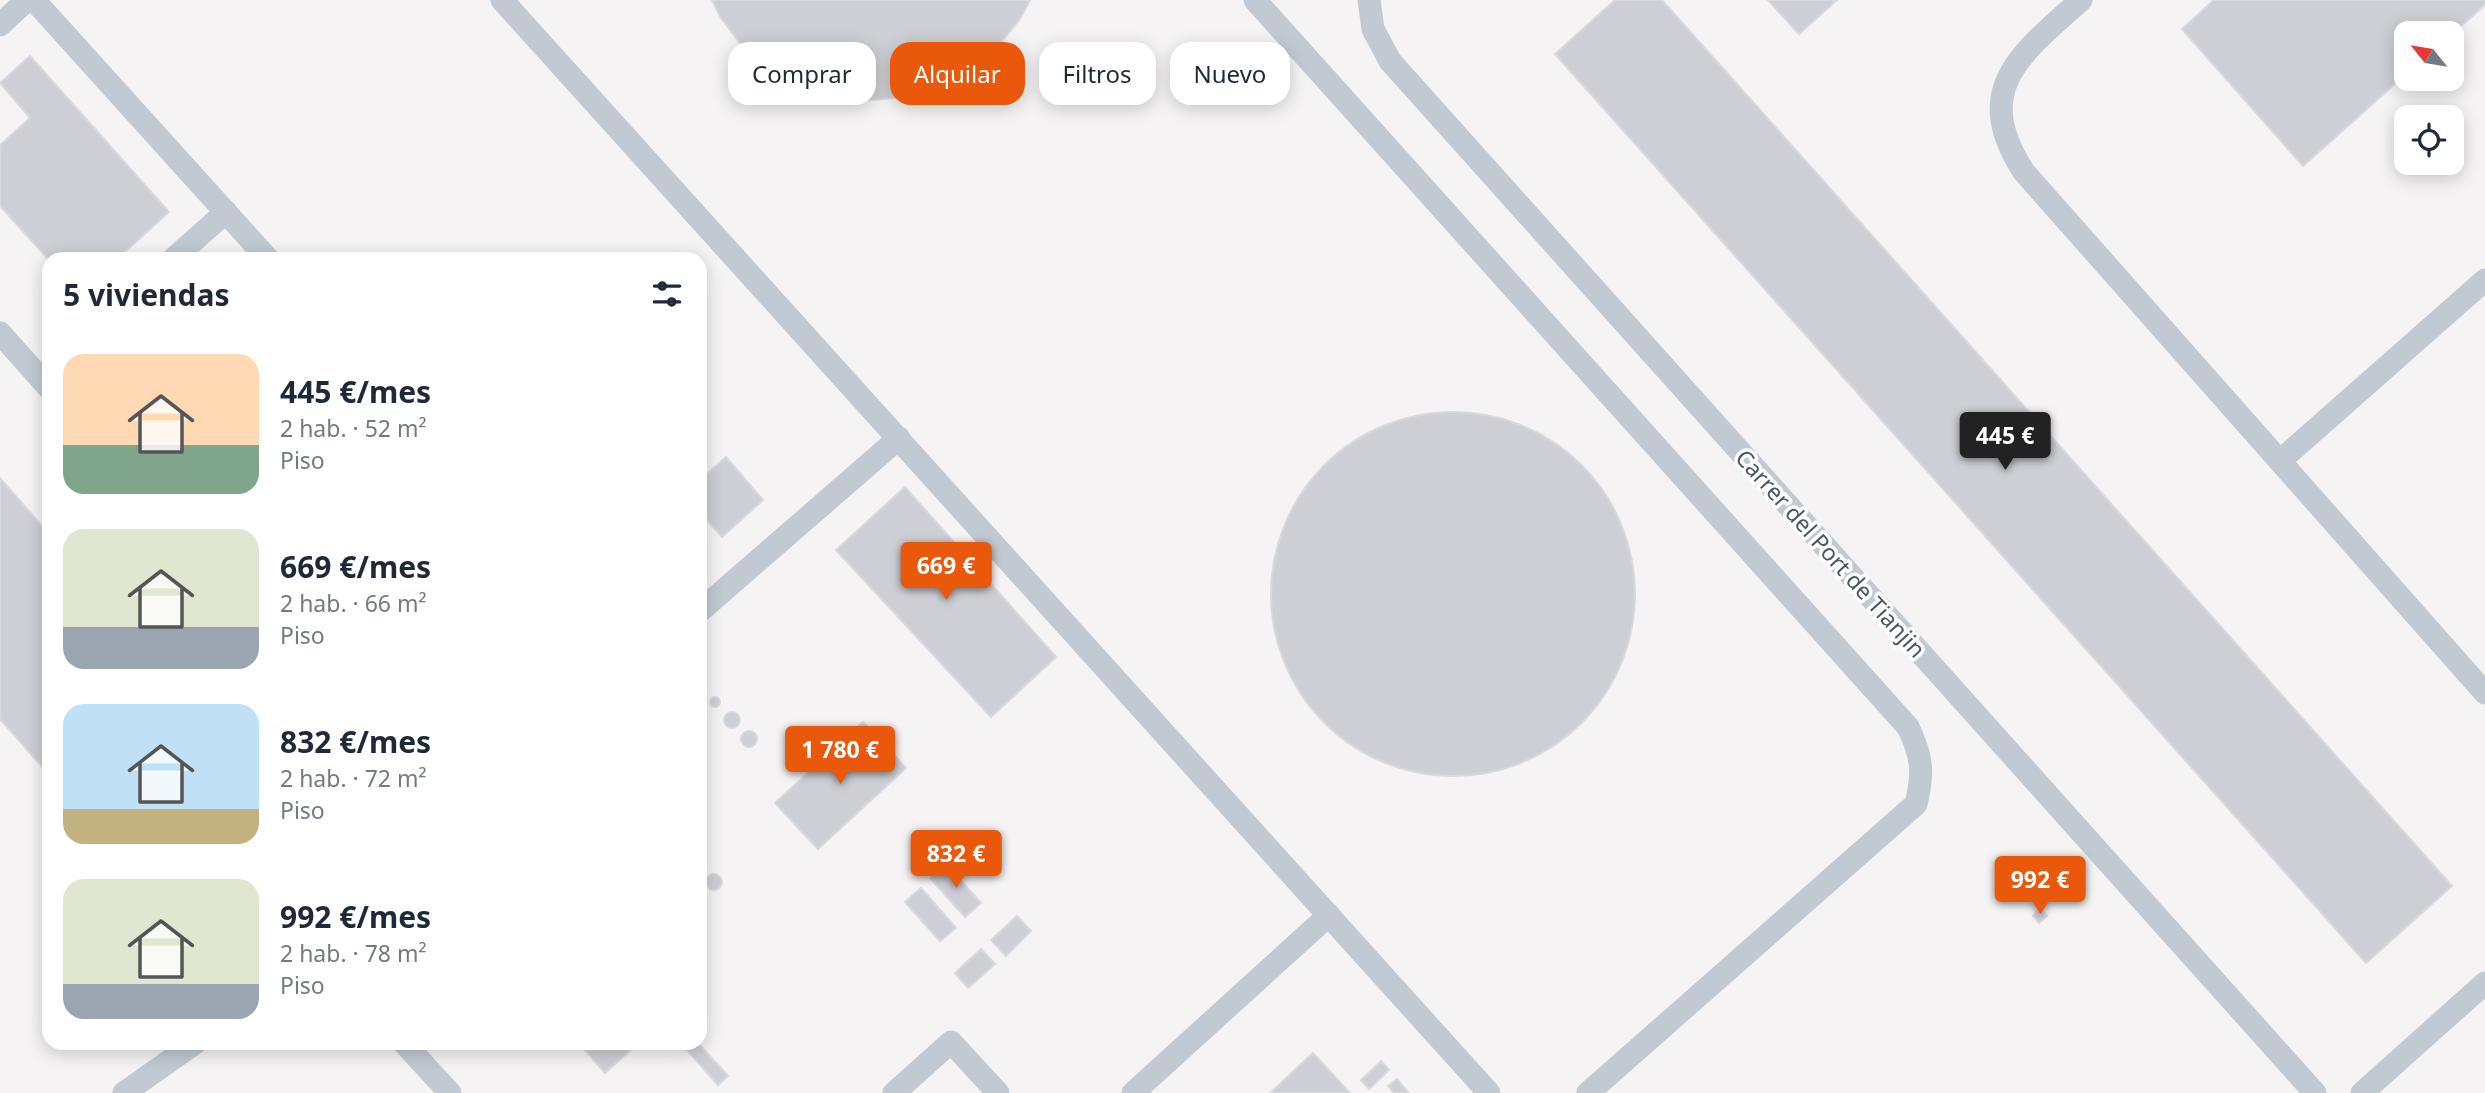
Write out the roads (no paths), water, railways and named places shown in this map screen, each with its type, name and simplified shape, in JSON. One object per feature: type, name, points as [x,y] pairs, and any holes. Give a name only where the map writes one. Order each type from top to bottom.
[{"type":"lane","points":[[0,25],[27,0]]},
{"type":"lane","points":[[34,0],[262,252]]},
{"type":"lane","points":[[502,0],[1489,1093]]},
{"type":"lane","points":[[1255,0],[1908,727],[1916,743],[1922,780],[1916,804],[1588,1093]]},
{"type":"lane","name":"Carrer del Port de Tianjin","points":[[1368,0],[1373,29],[1390,61],[2315,1093]]},
{"type":"lane","points":[[2081,0],[2037,39],[2006,80],[2000,106],[2002,127],[2010,150],[2024,172],[2485,693]]},
{"type":"lane","points":[[181,252],[226,212]]},
{"type":"lane","points":[[2280,461],[2485,280]]},
{"type":"lane","points":[[0,333],[42,375]]},
{"type":"lane","points":[[707,605],[899,438]]},
{"type":"lane","points":[[1133,1093],[1329,915]]},
{"type":"lane","points":[[2362,1093],[2485,983]]},
{"type":"lane","points":[[894,1093],[951,1042],[998,1093]]},
{"type":"lane","points":[[124,1093],[185,1050]]},
{"type":"lane","points":[[410,1050],[450,1093]]}]
